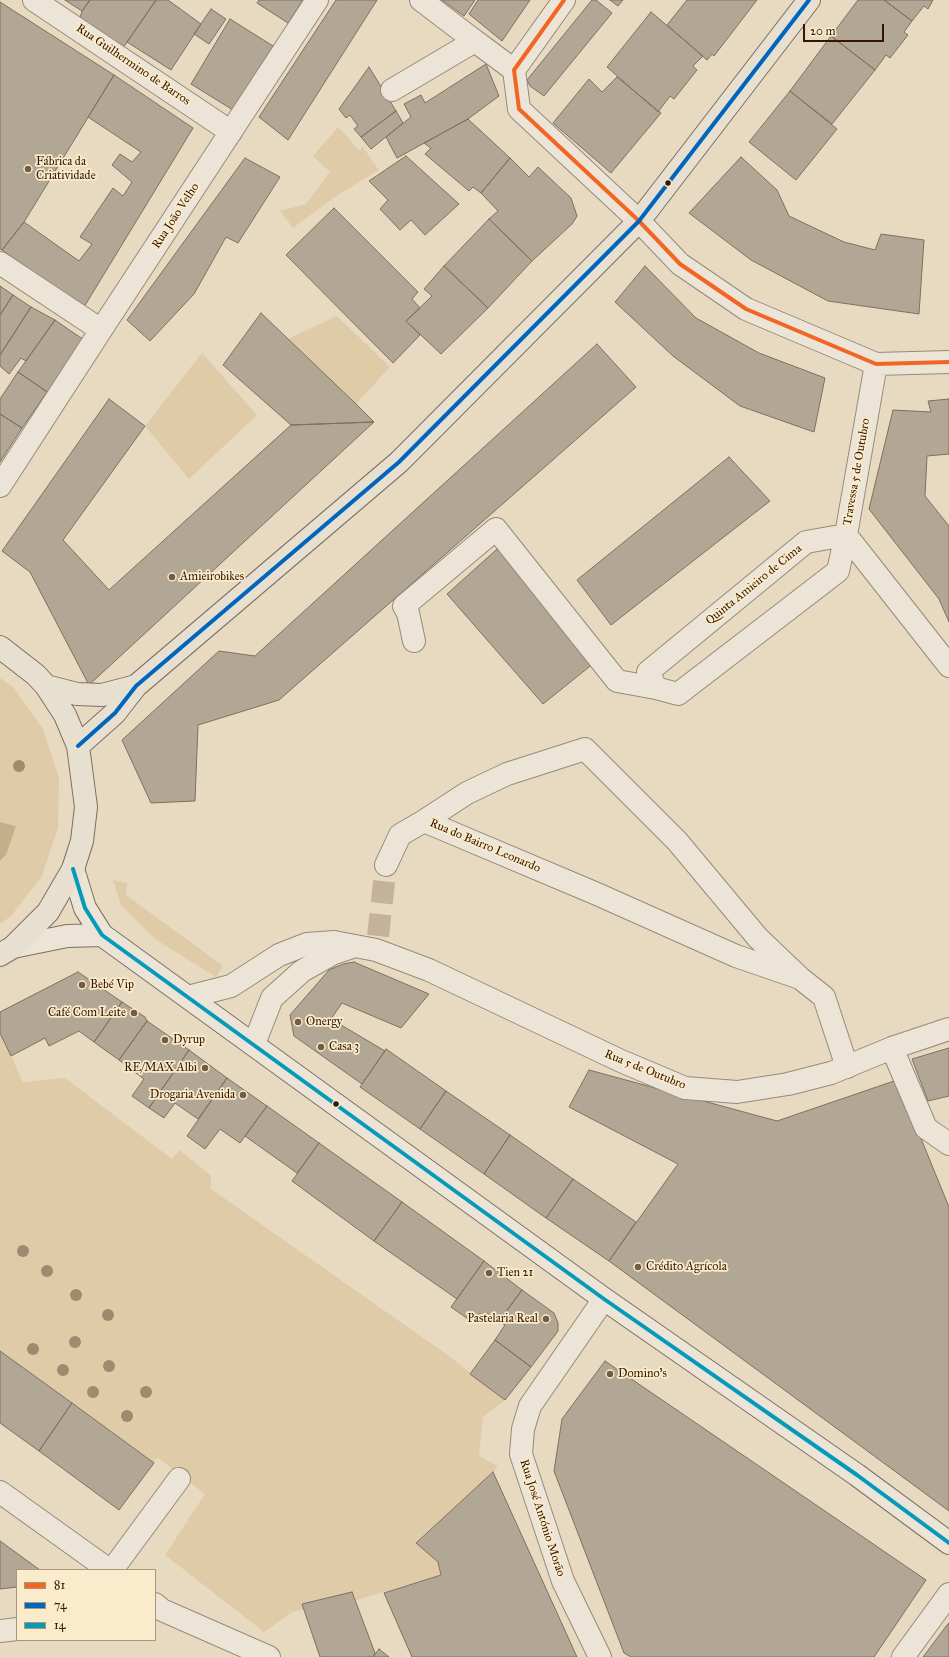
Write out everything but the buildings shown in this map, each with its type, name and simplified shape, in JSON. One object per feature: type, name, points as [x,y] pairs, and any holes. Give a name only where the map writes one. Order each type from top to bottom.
[{"type":"main road","points":[[78,746],[114,713],[136,686],[399,462],[639,221],[809,0]]},
{"type":"main road","points":[[0,647],[36,675],[46,686],[65,715],[78,746],[86,807],[82,842],[73,869],[48,912],[7,951]]},
{"type":"main road","points":[[46,686],[77,694],[102,695],[136,686]]},
{"type":"street","name":"Rua Guilhermino de Barros","points":[[34,0],[231,132]]},
{"type":"street","name":"Rua João Velho","points":[[0,486],[317,0]]},
{"type":"street","points":[[421,0],[514,70]]},
{"type":"street","points":[[564,0],[514,70],[519,109],[639,221],[680,264],[746,309],[876,364],[949,362]]},
{"type":"street","points":[[392,90],[475,41]]},
{"type":"street","points":[[0,263],[101,330]]},
{"type":"street","name":"Travessa 5 de Outubro","points":[[876,364],[846,535],[949,666]]},
{"type":"street","points":[[414,641],[408,613],[404,606],[496,530],[617,682],[656,688],[678,694],[838,571],[846,535]]},
{"type":"street","name":"Quinta Amieiro de Cima","points":[[656,688],[648,672],[806,542],[846,535]]},
{"type":"street","name":"Rua do Bairro Leonardo","points":[[424,821],[467,793],[507,774],[585,749],[677,841],[758,938],[800,978]]},
{"type":"street","points":[[386,865],[400,835],[424,821]]},
{"type":"street","name":"Rua do Bairro Leonardo","points":[[424,821],[597,894],[736,956],[800,978]]},
{"type":"street","points":[[73,869],[85,908],[102,936],[232,1028],[604,1298],[857,1475],[949,1543]]},
{"type":"street","points":[[7,951],[67,936],[102,936]]},
{"type":"street","name":"Rua 5 de Outubro","points":[[188,997],[231,986],[279,955],[307,944],[334,942],[353,946],[377,943],[429,970],[621,1061],[684,1088],[737,1092],[788,1084],[831,1074],[892,1048],[949,1029]]},
{"type":"street","points":[[254,1044],[272,998],[302,971],[334,953],[353,946]]},
{"type":"street","points":[[800,978],[824,997],[847,1067]]},
{"type":"street","points":[[232,1028],[242,1028],[268,1005]]},
{"type":"street","points":[[892,1048],[926,1128],[949,1144]]},
{"type":"street","name":"Rua José António Morão","points":[[600,1657],[563,1581],[521,1454],[523,1429],[530,1406],[604,1298]]},
{"type":"street","points":[[111,1569],[179,1479]]},
{"type":"street","points":[[0,1492],[109,1569]]},
{"type":"street","points":[[903,1657],[949,1594]]},
{"type":"street","points":[[157,1608],[269,1657]]},
{"type":"street","points":[[0,1631],[16,1629]]},
{"type":"shaded area","points":[[338,127],[360,151],[362,146],[379,170],[336,196],[293,228],[280,211],[306,204],[330,172],[313,156]]},
{"type":"shaded area","points":[[337,316],[390,367],[356,404],[288,339]]},
{"type":"shaded area","points":[[202,353],[257,415],[189,479],[145,426]]},
{"type":"shaded area","points":[[0,678],[14,688],[43,729],[59,778],[58,828],[42,876],[11,916],[0,924],[0,861],[6,855],[16,826],[0,822]]},
{"type":"shaded area","points":[[0,822],[16,826],[6,855],[0,861]]},
{"type":"shaded area","points":[[113,880],[127,883],[126,895],[223,966],[216,977],[155,939],[121,905]]},
{"type":"shaded area","points":[[0,1032],[23,1082],[65,1078],[172,1159],[180,1150],[211,1176],[211,1189],[449,1356],[505,1400],[483,1417],[479,1456],[498,1466],[416,1542],[438,1562],[441,1575],[350,1602],[292,1612],[264,1632],[165,1555],[205,1494],[157,1457],[154,1463],[0,1351]]},
{"type":"tunnel","points":[[378,936],[386,865]]},
{"type":"transit line","name":"81","points":[[564,0],[514,70],[519,109],[639,221],[680,264],[746,309],[876,364],[949,362]]},
{"type":"transit line","name":"74","points":[[78,746],[115,713],[136,686],[399,462],[639,221],[809,0]]},
{"type":"transit line","name":"14","points":[[73,869],[85,908],[102,935],[604,1299],[857,1475],[949,1543]]},
{"type":"place","name":"Fábrica da Criatividade","points":[[28,169]]},
{"type":"place","name":"Amieirobikes","points":[[172,577]]},
{"type":"place","name":"Bebé Vip","points":[[82,985]]},
{"type":"place","name":"Café Com Leite","points":[[134,1013]]},
{"type":"place","name":"Onergy","points":[[298,1022]]},
{"type":"place","name":"Dyrup","points":[[165,1040]]},
{"type":"place","name":"Casa 3","points":[[321,1047]]},
{"type":"place","name":"RE/MAX Albi","points":[[205,1068]]},
{"type":"place","name":"Drogaria Avenida","points":[[243,1095]]},
{"type":"place","name":"Crédito Agrícola","points":[[638,1267]]},
{"type":"place","name":"Tien 21","points":[[489,1273]]},
{"type":"place","name":"Pastelaria Real","points":[[546,1319]]},
{"type":"place","name":"Domino's","points":[[610,1374]]}]
